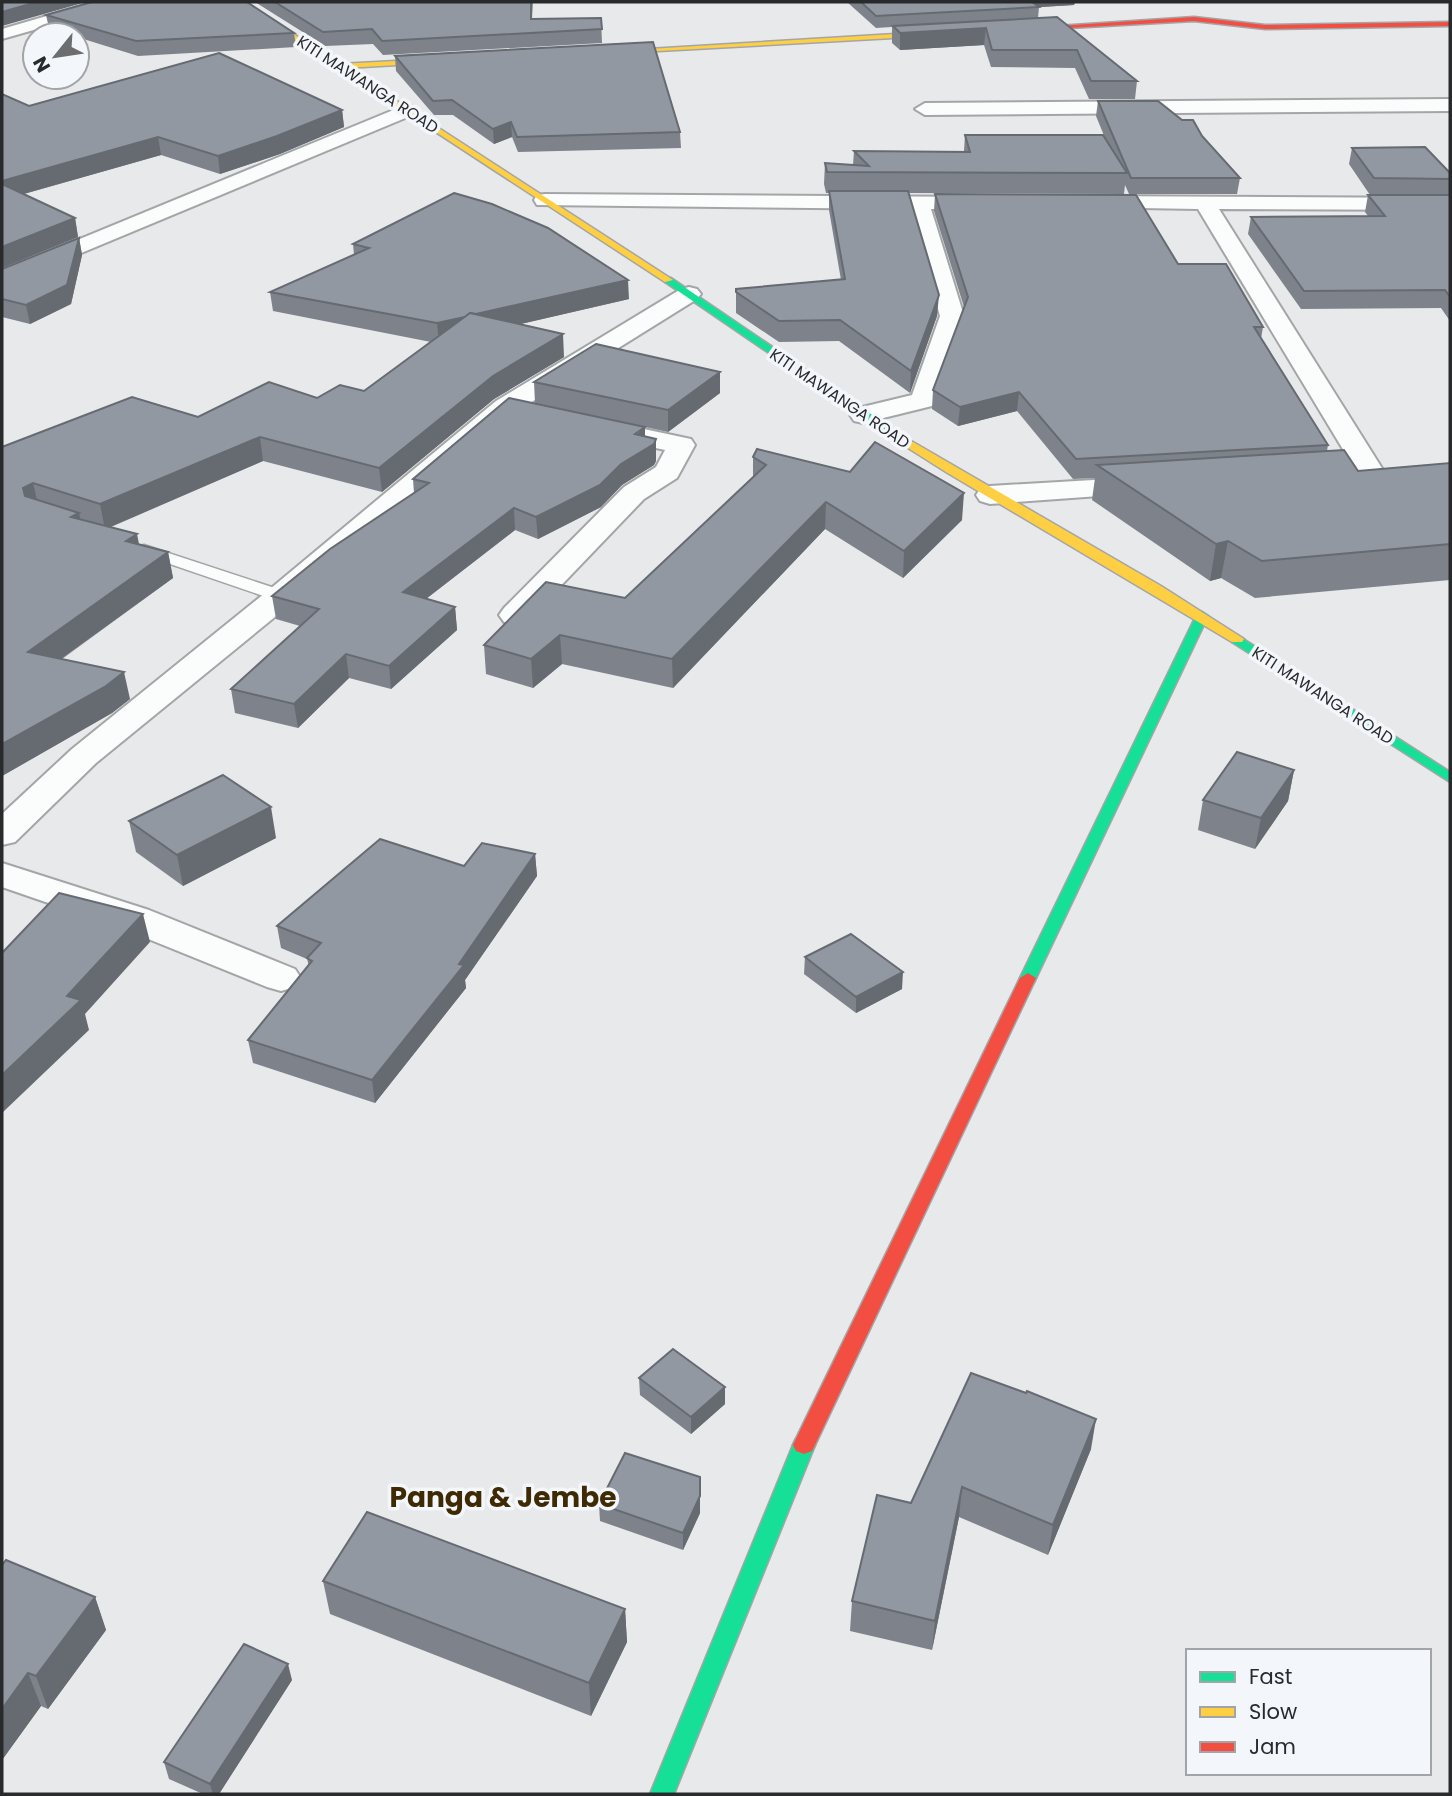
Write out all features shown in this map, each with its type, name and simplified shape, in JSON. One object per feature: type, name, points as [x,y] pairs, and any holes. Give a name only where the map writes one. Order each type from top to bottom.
[{"type":"street","points":[[46,21],[112,2]]},
{"type":"street","name":"KITI MAWANGA ROAD","points":[[240,2],[690,294],[863,415],[990,495],[1202,616],[1450,778]]},
{"type":"street","points":[[2,15],[21,23]]},
{"type":"street","points":[[1006,30],[1175,19],[1265,27],[1450,24]]},
{"type":"street","points":[[2,34],[21,28]]},
{"type":"street","points":[[585,52],[966,32]]},
{"type":"street","points":[[339,66],[464,59]]},
{"type":"street","points":[[925,109],[1450,105]]},
{"type":"street","points":[[2,279],[408,110]]},
{"type":"street","points":[[545,200],[1013,202]]},
{"type":"street","points":[[1067,202],[1450,204]]},
{"type":"street","points":[[1204,202],[1384,474],[1303,477]]},
{"type":"street","points":[[863,415],[923,400],[952,316],[918,203]]},
{"type":"street","points":[[2,834],[83,756],[281,596],[505,407],[690,294]]},
{"type":"street","points":[[505,407],[546,416]]},
{"type":"street","points":[[515,615],[634,493],[667,472],[681,445],[586,424]]},
{"type":"street","points":[[990,495],[1167,485]]},
{"type":"street","points":[[662,1794],[811,1429],[1202,616]]},
{"type":"street","points":[[2,874],[135,919],[281,978]]},
{"type":"lane","points":[[128,545],[281,596]]},
{"type":"building","points":[[2,2],[37,2],[2,12]]},
{"type":"building","points":[[92,2],[247,2],[294,33],[136,41],[91,28],[91,21],[67,21],[46,15]]},
{"type":"building","points":[[275,2],[531,2],[531,19],[601,18],[602,29],[382,41],[372,29],[323,32]]},
{"type":"building","points":[[861,2],[1032,2],[1039,7],[876,16]]},
{"type":"building","points":[[1057,17],[1137,81],[1091,81],[1077,50],[992,50],[986,28],[900,33],[893,26]]},
{"type":"building","points":[[653,42],[680,132],[517,137],[511,122],[493,129],[452,100],[433,101],[395,56]]},
{"type":"building","points":[[219,53],[342,110],[218,156],[158,137],[2,181],[2,94],[29,106],[91,91],[91,89]]},
{"type":"building","points":[[1098,101],[1158,101],[1182,120],[1193,120],[1202,136],[1240,178],[1131,178]]},
{"type":"building","points":[[965,135],[1103,135],[1127,173],[827,172],[825,163],[869,166],[854,151],[970,152]]},
{"type":"building","points":[[1425,147],[1450,173],[1450,179],[1374,178],[1352,148]]},
{"type":"building","points":[[2,184],[75,218],[2,247]]},
{"type":"building","points":[[829,191],[908,191],[939,295],[911,371],[840,320],[779,321],[736,292],[736,289],[845,279]]},
{"type":"building","points":[[454,193],[492,204],[548,228],[628,280],[476,314],[470,313],[465,317],[437,323],[270,292],[369,248],[353,244]]},
{"type":"building","points":[[935,194],[1136,195],[1178,264],[1226,264],[1263,327],[1254,327],[1328,445],[1076,459],[1019,392],[960,407],[933,390],[968,297]]},
{"type":"building","points":[[1368,195],[1450,195],[1450,297],[1445,290],[1304,291],[1251,217],[1385,216]]},
{"type":"building","points":[[79,238],[67,285],[26,305],[2,299],[2,269]]},
{"type":"building","points":[[470,313],[563,334],[493,376],[379,468],[260,437],[100,504],[33,483],[23,488],[25,496],[79,513],[71,517],[137,534],[126,541],[168,552],[28,652],[124,672],[106,686],[2,744],[2,447],[132,397],[198,417],[269,382],[317,398],[340,385],[364,391]]},
{"type":"building","points":[[596,344],[720,372],[668,410],[534,382]]},
{"type":"building","points":[[509,398],[645,427],[635,434],[656,439],[654,444],[621,464],[600,485],[536,517],[514,508],[403,592],[455,607],[389,666],[346,654],[294,704],[231,689],[319,609],[272,596],[330,549],[429,483],[413,479]]},
{"type":"building","points":[[875,442],[964,493],[904,551],[826,502],[672,659],[560,635],[531,659],[484,645],[546,582],[625,598],[766,465],[753,457],[757,449],[850,472]]},
{"type":"building","points":[[1344,450],[1358,471],[1450,463],[1450,544],[1262,561],[1228,541],[1216,544],[1097,465]]},
{"type":"building","points":[[1237,752],[1294,770],[1261,818],[1203,800]]},
{"type":"building","points":[[223,775],[271,807],[177,855],[129,821]]},
{"type":"building","points":[[380,839],[464,866],[482,843],[535,854],[459,964],[464,965],[372,1080],[248,1040],[312,961],[307,958],[321,943],[277,926]]},
{"type":"building","points":[[59,893],[143,914],[67,996],[81,1000],[2,1075],[2,953]]},
{"type":"building","points":[[851,934],[903,972],[856,997],[805,957]]},
{"type":"building","points":[[673,1349],[725,1387],[691,1417],[639,1378]]},
{"type":"building","points":[[971,1373],[1026,1393],[1027,1391],[1096,1419],[1053,1525],[962,1487],[935,1621],[852,1601],[877,1495],[911,1503]]},
{"type":"building","points":[[625,1453],[700,1477],[700,1496],[683,1533],[599,1504]]},
{"type":"building","points":[[367,1512],[625,1609],[589,1683],[323,1581]]},
{"type":"building","points":[[6,1560],[95,1597],[36,1676],[28,1673],[2,1709],[2,1565]]},
{"type":"building","points":[[244,1644],[288,1664],[210,1784],[164,1762]]},
{"type":"traffic: fast","points":[[668,280],[909,444]]},
{"type":"traffic: fast","points":[[1028,978],[1202,616]]},
{"type":"traffic: fast","points":[[1237,639],[1450,778]]},
{"type":"traffic: fast","points":[[662,1794],[804,1445]]},
{"type":"traffic: slow","points":[[240,2],[668,280]]},
{"type":"traffic: slow","points":[[603,52],[945,33]]},
{"type":"traffic: slow","points":[[339,66],[449,60]]},
{"type":"traffic: slow","points":[[909,444],[1237,639]]},
{"type":"traffic: jam","points":[[1016,29],[1194,19],[1265,27],[1450,24]]},
{"type":"traffic: jam","points":[[804,1445],[1028,978]]},
{"type":"district","name":"Panga & Jembe","points":[[503,1497]]}]
